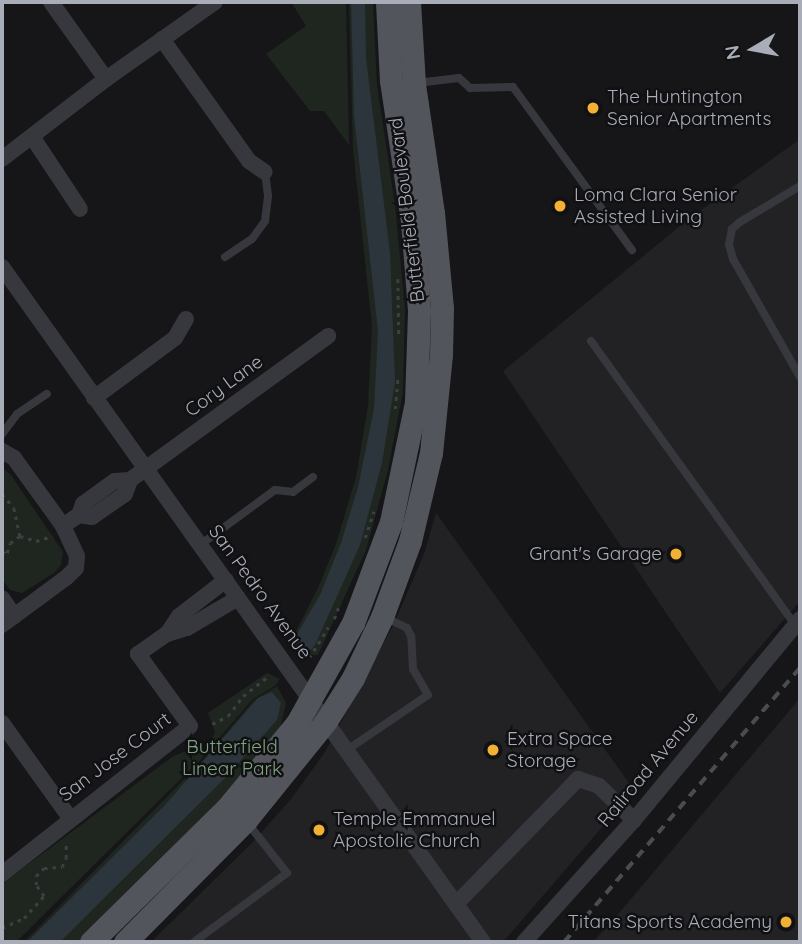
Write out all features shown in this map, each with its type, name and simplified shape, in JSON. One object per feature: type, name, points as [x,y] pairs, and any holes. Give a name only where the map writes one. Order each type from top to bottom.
[{"type":"main road","name":"Butterfield Boulevard","points":[[91,942],[255,778],[311,701],[353,623],[381,555],[401,487],[416,402],[419,310],[416,264],[391,81],[387,2]]},
{"type":"main road","name":"Butterfield Boulevard","points":[[125,942],[246,820],[326,721],[353,678],[382,617],[421,499],[431,453],[441,355],[439,260],[414,84],[409,2]]},
{"type":"street","points":[[51,2],[106,79]]},
{"type":"street","points":[[2,159],[33,138],[106,79],[215,2]]},
{"type":"street","points":[[162,39],[249,161],[265,172]]},
{"type":"street","points":[[33,138],[80,209]]},
{"type":"street","name":"San Pedro Avenue","points":[[4,274],[483,942]]},
{"type":"street","points":[[94,398],[175,338],[186,319]]},
{"type":"street","name":"Cory Lane","points":[[57,531],[79,515],[92,517],[125,494],[130,480],[328,336]]},
{"type":"street","points":[[2,451],[13,458],[57,531],[75,547],[76,568],[8,620],[2,598]]},
{"type":"street","name":"San Jose Court","points":[[167,634],[179,616],[226,580]]},
{"type":"street","name":"San Jose Court","points":[[2,874],[69,818],[190,726],[138,654],[167,634],[187,628],[238,598]]},
{"type":"street","name":"Railroad Avenue","points":[[523,942],[634,820],[797,622]]},
{"type":"street","points":[[2,723],[69,818]]},
{"type":"street","points":[[456,904],[578,779],[599,786],[634,820]]},
{"type":"lane","points":[[414,84],[459,78],[470,88],[513,87],[632,250]]},
{"type":"lane","points":[[225,257],[252,239],[265,221],[268,196],[265,172]]},
{"type":"lane","points":[[800,186],[740,222],[729,236],[733,259],[800,377]]},
{"type":"lane","points":[[591,341],[797,622]]},
{"type":"lane","points":[[2,434],[16,414],[47,394]]},
{"type":"lane","points":[[200,545],[275,490],[293,492],[313,477]]},
{"type":"lane","points":[[347,750],[428,695],[412,669],[411,636],[407,628],[382,617]]},
{"type":"lane","points":[[194,942],[287,873],[246,820]]},
{"type":"path","points":[[397,275],[399,339]]},
{"type":"path","points":[[395,413],[398,376]]},
{"type":"path","points":[[2,494],[15,508],[20,536]]},
{"type":"path","points":[[360,550],[378,499]]},
{"type":"path","points":[[20,536],[36,541],[57,531]]},
{"type":"path","points":[[2,552],[7,553],[10,543],[20,536]]},
{"type":"path","points":[[309,658],[333,622],[342,599]]},
{"type":"path","points":[[212,724],[228,716],[243,695],[270,675]]},
{"type":"path","points":[[2,928],[24,918],[44,896],[36,886],[36,876],[44,868],[62,867],[66,858],[66,840]]},
{"type":"shaded area","points":[[351,2],[365,2],[366,58],[390,253],[395,382],[382,463],[360,545],[315,645],[307,654],[296,648],[297,634],[320,595],[341,543],[358,487],[374,409],[378,331],[354,116]]},
{"type":"shaded area","points":[[800,139],[800,601],[720,693],[503,371],[686,221]]},
{"type":"shaded area","points":[[436,513],[634,790],[503,942],[151,942],[254,841],[291,799],[325,752],[393,626],[424,554]]},
{"type":"shaded area","name":"Butterfield Linear Park","points":[[272,692],[281,703],[277,720],[226,777],[60,942],[27,942],[165,805],[258,698]]},
{"type":"shaded area","points":[[800,698],[800,942],[593,942],[625,906]]},
{"type":"green space","points":[[291,2],[346,2],[349,145],[324,111],[310,111],[266,54],[306,26]]},
{"type":"green space","points":[[349,2],[373,2],[377,85],[395,205],[405,309],[403,392],[388,470],[366,550],[318,655],[305,655],[296,650],[291,641],[318,588],[336,544],[356,477],[368,406],[372,326],[353,149]]},
{"type":"green space","points":[[2,467],[11,475],[63,552],[61,565],[54,573],[22,593],[10,590],[2,579]]},
{"type":"green space","points":[[267,673],[280,679],[276,685],[252,700],[202,758],[16,942],[2,942],[3,883],[172,757],[183,752],[206,750],[215,732],[208,713]]},
{"type":"green space","name":"Butterfield Linear Park","points":[[277,686],[286,703],[279,733],[241,780],[77,942],[24,942],[203,760],[254,700]]},
{"type":"railway","points":[[564,942],[800,668]]},
{"type":"place","name":"The Huntington Senior Apartments","points":[[593,108]]},
{"type":"place","name":"Loma Clara Senior Assisted Living","points":[[560,206]]},
{"type":"place","name":"Grant's Garage","points":[[676,554]]},
{"type":"place","name":"Extra Space Storage","points":[[493,750]]},
{"type":"place","name":"Temple Emmanuel Apostolic Church","points":[[319,830]]},
{"type":"place","name":"Titans Sports Academy","points":[[786,922]]}]
